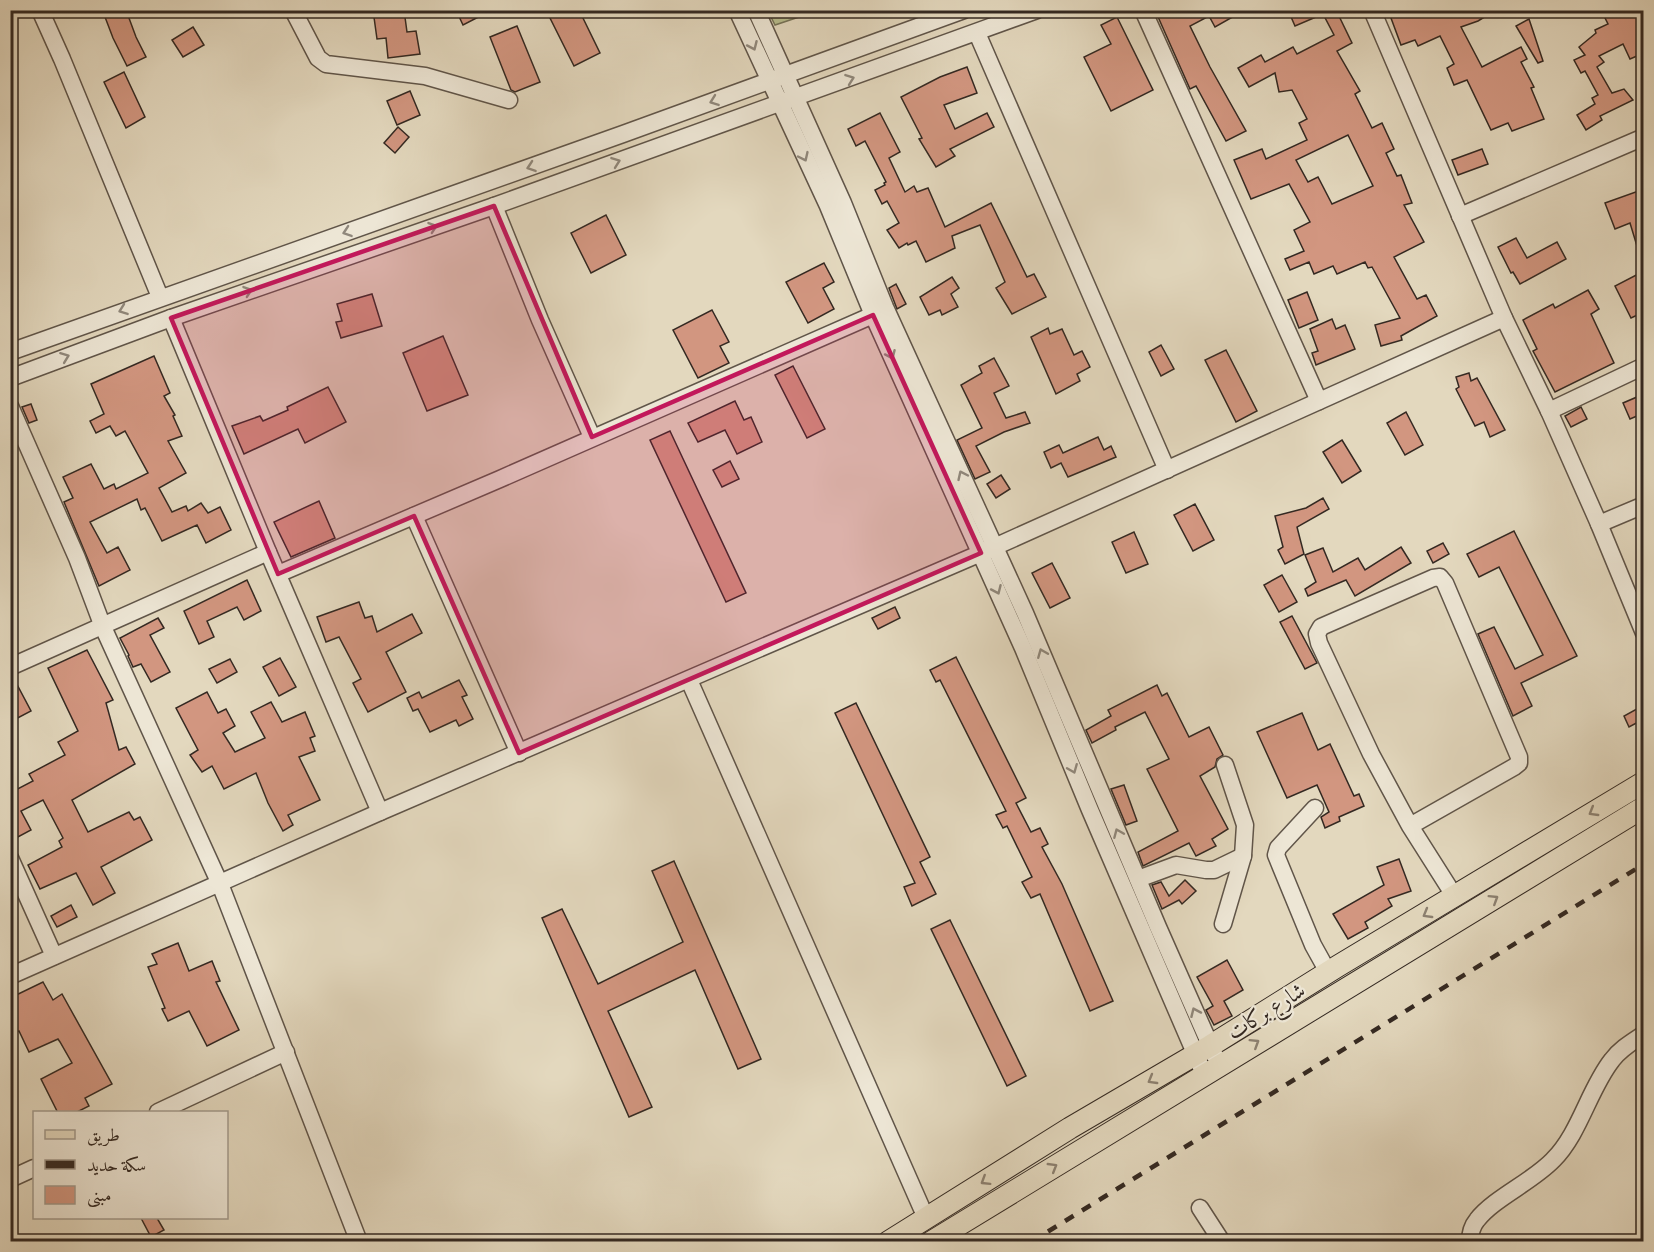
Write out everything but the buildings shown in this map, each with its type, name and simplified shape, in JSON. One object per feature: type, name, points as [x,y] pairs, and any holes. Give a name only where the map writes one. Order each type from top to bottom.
[{"type":"main road","name":"شارع بركات","points":[[931,1242],[1207,1060],[1328,972],[1644,782]]},
{"type":"main road","name":"شارع بركات","points":[[888,1242],[1070,1128],[1207,1060],[1644,807]]},
{"type":"street","points":[[39,10],[62,59],[160,297]]},
{"type":"street","points":[[293,10],[318,58],[326,64],[425,76],[509,100]]},
{"type":"street","points":[[737,10],[777,78]]},
{"type":"street","points":[[756,10],[777,78],[873,315],[988,550],[1023,648],[1095,821],[1207,1060]]},
{"type":"street","points":[[10,352],[964,10]]},
{"type":"street","points":[[10,378],[171,318],[494,206],[1037,10]]},
{"type":"street","points":[[1143,10],[1319,401]]},
{"type":"street","points":[[1372,10],[1504,318],[1549,411],[1599,524],[1644,633]]},
{"type":"street","points":[[978,33],[1167,470]]},
{"type":"street","points":[[787,101],[843,203],[988,550],[1138,879],[1207,1060]]},
{"type":"street","points":[[1460,216],[1644,137]]},
{"type":"street","points":[[494,206],[540,320],[592,437]]},
{"type":"street","points":[[278,574],[873,315]]},
{"type":"street","points":[[171,318],[268,552],[380,812]]},
{"type":"street","points":[[10,976],[380,812],[988,550],[1504,318]]},
{"type":"street","points":[[1549,411],[1644,366]]},
{"type":"street","points":[[10,406],[77,558],[103,627],[220,884],[359,1242]]},
{"type":"street","points":[[1599,524],[1644,505]]},
{"type":"street","points":[[414,516],[519,753]]},
{"type":"street","points":[[10,667],[268,552]]},
{"type":"street","points":[[1410,826],[1519,763],[1519,757],[1445,583],[1440,577],[1321,627],[1317,634],[1319,644],[1371,754],[1410,826],[1455,897]]},
{"type":"street","points":[[689,680],[926,1218]]},
{"type":"street","points":[[1223,924],[1243,856],[1245,825],[1225,765]]},
{"type":"street","points":[[1315,808],[1278,848],[1276,855],[1313,945],[1328,972]]},
{"type":"street","points":[[1138,879],[1176,865],[1214,870],[1243,856]]},
{"type":"street","points":[[10,858],[54,956]]},
{"type":"street","points":[[1470,1242],[1470,1232],[1477,1220],[1538,1174],[1563,1149],[1610,1062],[1623,1048],[1644,1034]]},
{"type":"street","points":[[162,1111],[286,1052]]},
{"type":"street","points":[[10,1179],[33,1168]]},
{"type":"street","points":[[1200,1208],[1222,1242]]},
{"type":"highlighted area","points":[[494,206],[592,437],[873,315],[981,553],[519,753],[414,516],[278,574],[171,318]]},
{"type":"green space","points":[[768,11],[817,11],[775,25]]},
{"type":"railway","points":[[1031,1242],[1644,864]]}]
